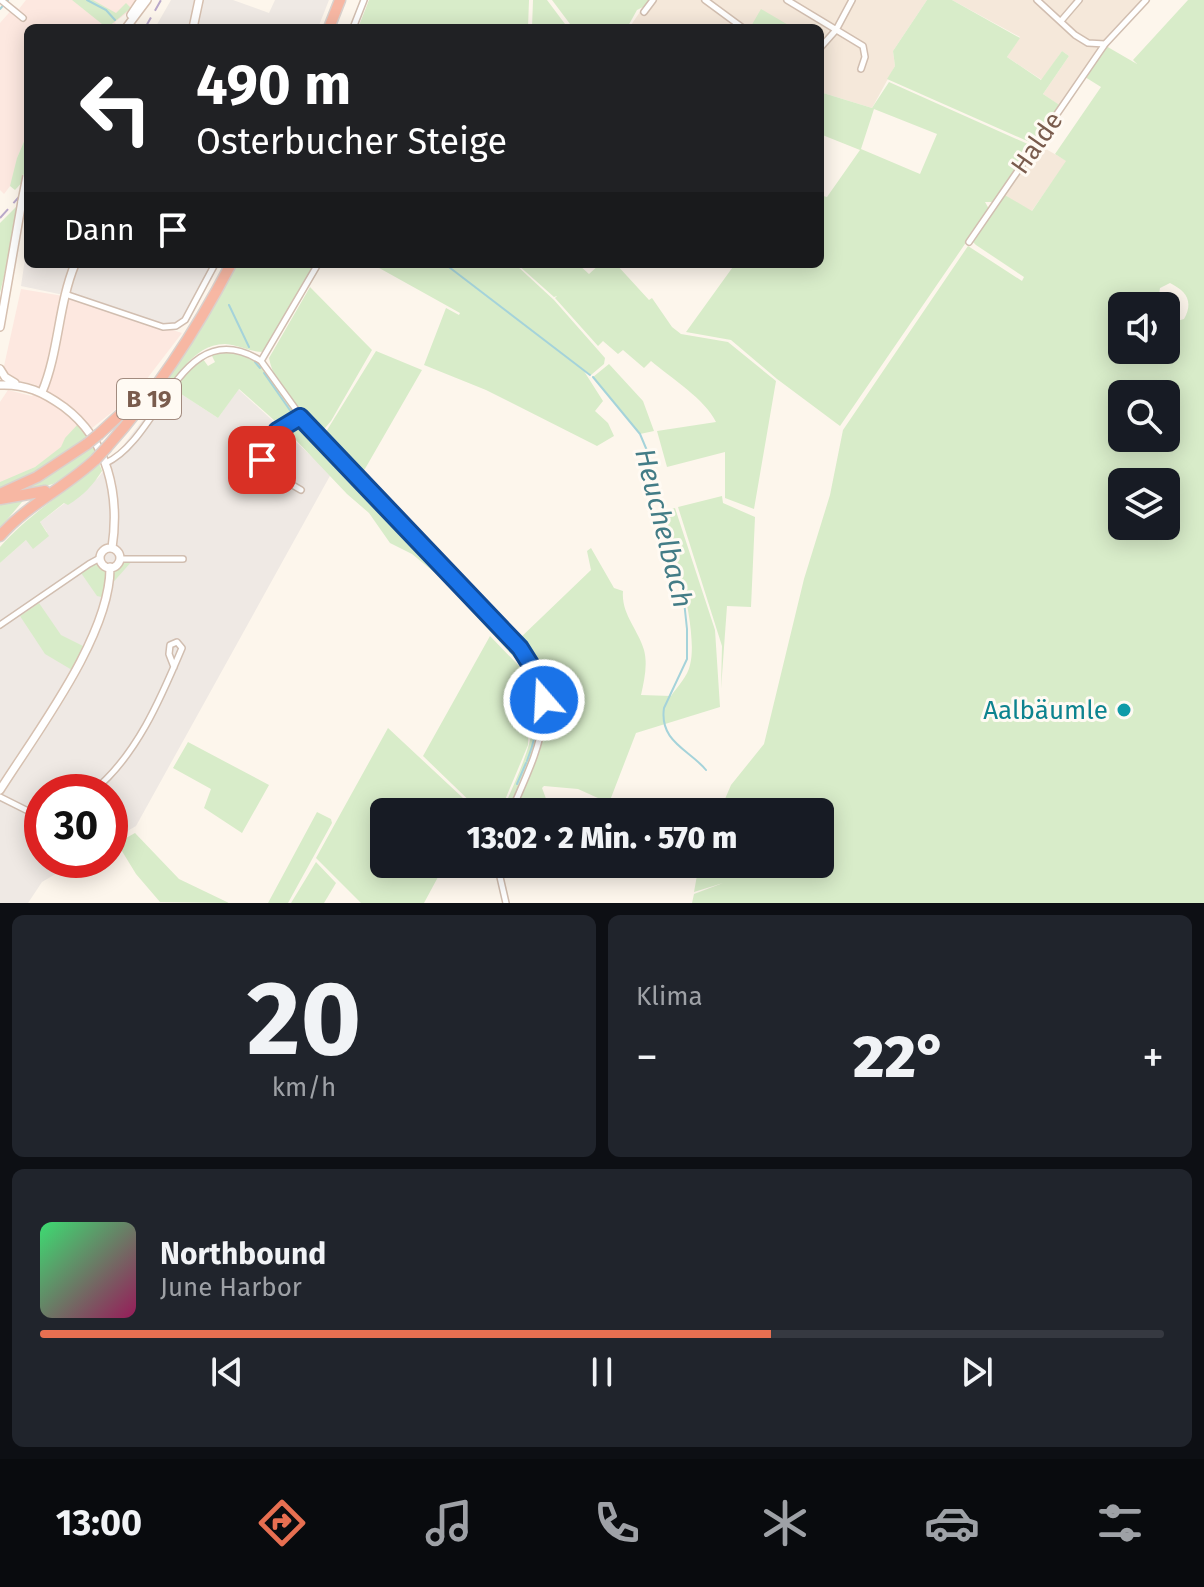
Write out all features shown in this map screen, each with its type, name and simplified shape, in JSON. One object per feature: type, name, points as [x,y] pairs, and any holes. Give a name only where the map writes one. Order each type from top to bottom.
[{"type":"highway","points":[[331,24],[340,0]]},
{"type":"highway","name":"B 19","points":[[0,536],[28,508],[101,461],[107,447],[143,406],[185,346],[229,268]]},
{"type":"highway","name":"B 19","points":[[0,497],[87,444],[143,395],[185,346]]},
{"type":"highway","name":"B 19","points":[[0,497],[42,492],[68,482]]},
{"type":"street","points":[[1,0],[23,18]]},
{"type":"street","points":[[194,24],[199,0]]},
{"type":"street","points":[[355,24],[364,0]]},
{"type":"street","points":[[644,12],[653,0]]},
{"type":"street","points":[[705,0],[738,24]]},
{"type":"street","points":[[787,0],[863,46],[865,57],[861,69]]},
{"type":"street","points":[[824,44],[836,30],[852,0]]},
{"type":"street","points":[[1037,0],[1088,43],[1105,44]]},
{"type":"street","points":[[1061,21],[1079,0]]},
{"type":"street","name":"Halde","points":[[969,242],[1105,44],[1146,0]]},
{"type":"street","points":[[127,24],[145,2]]},
{"type":"street","points":[[0,327],[24,192]]},
{"type":"street","points":[[42,392],[74,268]]},
{"type":"street","points":[[65,294],[163,327],[176,326],[185,320],[213,268]]},
{"type":"street","points":[[261,361],[316,268]]},
{"type":"street","points":[[101,461],[125,451],[183,374],[201,356],[228,349],[239,350],[261,361],[300,417],[533,665],[544,700],[543,730],[516,798]]},
{"type":"street","points":[[0,369],[5,377],[42,392],[87,427],[101,461],[114,514],[112,548]]},
{"type":"street","points":[[0,385],[20,385]]},
{"type":"street","points":[[300,417],[277,431],[261,463],[265,469],[301,490]]},
{"type":"street","points":[[0,625],[100,558],[104,550],[112,548],[118,552],[120,559],[110,567],[103,565],[100,558]]},
{"type":"street","points":[[120,559],[183,559]]},
{"type":"street","points":[[0,790],[55,703],[94,632],[109,587],[110,567]]},
{"type":"street","points":[[108,774],[152,714],[174,667]]},
{"type":"street","points":[[0,797],[24,809]]},
{"type":"street","points":[[500,878],[506,903]]},
{"type":"shaded area","points":[[26,0],[137,0],[116,24],[24,24],[24,141],[17,158],[13,182],[4,194],[0,190],[0,23],[15,6],[19,9]]},
{"type":"shaded area","points":[[171,0],[233,0],[269,13],[275,0],[329,0],[320,24],[157,24]]},
{"type":"shaded area","points":[[648,0],[927,0],[893,51],[895,66],[872,108],[824,93],[824,24],[632,24]]},
{"type":"shaded area","points":[[952,0],[1147,0],[1105,45],[1062,107],[1043,94],[1069,56],[1062,51],[1042,80],[1007,57],[1020,37]]},
{"type":"shaded area","points":[[1037,144],[1067,161],[1031,212],[1003,194]]},
{"type":"shaded area","points":[[24,266],[213,268],[183,319],[175,325],[164,325],[69,292],[59,294],[21,286]]},
{"type":"shaded area","points":[[21,289],[69,297],[182,333],[136,393],[87,432],[65,438],[62,447],[35,467],[0,482],[0,402],[8,390],[32,396],[36,385],[12,379],[4,366]]},
{"type":"shaded area","points":[[169,386],[218,418],[238,389],[331,474],[136,826],[128,831],[128,774],[24,774],[24,878],[49,878],[42,882],[28,903],[0,903],[0,563],[26,540],[47,532],[40,522],[98,478]]},
{"type":"green space","points":[[72,0],[93,0],[116,13],[126,3],[131,8],[112,24],[102,24]]},
{"type":"green space","points":[[369,0],[529,0],[528,24],[360,24]]},
{"type":"green space","points":[[533,0],[547,0],[565,24],[532,24]]},
{"type":"green space","points":[[552,0],[650,0],[637,10],[629,24],[570,24]]},
{"type":"green space","points":[[927,0],[952,0],[1020,38],[1007,57],[1041,80],[1062,51],[1069,56],[1043,94],[1061,106],[1034,144],[887,79],[895,66],[893,51]]},
{"type":"green space","points":[[1188,0],[1204,0],[1204,903],[692,903],[694,894],[723,883],[694,892],[696,878],[834,878],[834,798],[725,798],[731,785],[764,744],[804,579],[830,495],[843,430],[968,246],[1022,281],[1024,277],[976,245],[973,237],[1003,194],[1032,211],[1066,161],[1055,154],[1101,87],[1085,77],[1106,46],[1137,64],[1133,60]]},
{"type":"green space","points":[[761,9],[787,24],[752,24]]},
{"type":"green space","points":[[889,82],[1030,145],[994,202],[985,202],[989,209],[840,426],[731,340],[686,332],[732,268],[824,268],[824,196],[827,197],[860,150],[824,136],[824,93],[872,108]],"holes":[[[874,109],[937,134],[920,174],[861,149]]]},
{"type":"green space","points":[[24,141],[24,180],[15,190],[10,186]]},
{"type":"green space","points":[[17,206],[11,247],[0,293],[0,223]]},
{"type":"green space","points":[[235,268],[312,268],[263,352],[225,344],[202,351],[184,367],[153,405],[150,403],[198,334]]},
{"type":"green space","points":[[379,268],[519,268],[554,300],[605,358],[604,364],[591,375],[582,368],[603,401],[595,411],[608,423],[614,436],[597,446],[486,390],[424,365],[446,308],[460,313]]},
{"type":"green space","points":[[521,268],[582,268],[589,274],[596,268],[620,268],[649,300],[652,298],[672,327],[681,334],[728,342],[776,381],[754,509],[725,498],[725,452],[667,467],[657,431],[716,422],[704,405],[651,361],[644,368],[623,350],[618,354],[603,341],[598,346],[555,298],[557,296],[554,297]]},
{"type":"green space","points":[[310,287],[372,350],[331,421],[320,434],[282,389],[269,358]]},
{"type":"green space","points":[[376,351],[422,370],[362,474],[324,435]]},
{"type":"green space","points":[[234,352],[258,362],[306,428],[529,665],[536,686],[539,723],[531,757],[514,798],[508,798],[524,760],[530,742],[533,724],[531,688],[524,671],[530,692],[528,745],[506,798],[466,798],[423,756],[490,636],[522,669],[521,665],[440,577],[412,554],[390,543],[369,513],[276,419],[239,389],[218,418],[175,390],[187,373],[203,359],[208,366],[215,362],[211,354]]},
{"type":"green space","points":[[609,364],[643,401],[654,431],[640,434],[593,377]]},
{"type":"green space","points":[[79,423],[87,432],[95,452],[53,484],[33,489],[0,528],[0,482],[35,467],[61,447]]},
{"type":"green space","points":[[99,463],[102,471],[87,490],[40,522],[49,536],[33,549],[26,540],[0,563],[0,547],[36,513]]},
{"type":"green space","points":[[722,496],[723,503],[755,517],[751,607],[727,606],[721,689],[722,646],[678,507]]},
{"type":"green space","points":[[675,508],[715,630],[720,707],[636,733],[611,798],[598,798],[578,789],[544,786],[546,798],[518,798],[551,711],[554,712],[562,681],[552,690],[540,659],[535,663],[517,641],[591,570],[587,551],[591,548],[614,588],[623,591],[627,614],[641,642],[645,673],[641,695],[671,696],[687,673],[692,650],[691,631],[679,566],[664,511]]},
{"type":"green space","points":[[100,558],[103,565],[110,567],[120,559],[133,560],[109,587],[106,598],[97,596],[79,570]]},
{"type":"green space","points":[[39,603],[61,635],[85,647],[72,670],[45,654],[20,616]]},
{"type":"green space","points":[[388,728],[463,798],[370,798],[370,878],[437,878],[424,903],[361,903],[316,858]]},
{"type":"green space","points":[[188,742],[269,785],[242,833],[204,808],[211,789],[173,768]]},
{"type":"green space","points":[[317,812],[331,819],[332,823],[288,903],[268,903]]},
{"type":"green space","points":[[135,833],[179,879],[229,903],[160,902],[128,861],[128,837]]},
{"type":"green space","points":[[316,862],[336,883],[324,903],[291,903]]},
{"type":"waterway","points":[[0,9],[8,0]]},
{"type":"waterway","name":"Heuchelbach","points":[[87,0],[106,10],[115,20]]},
{"type":"waterway","name":"Heuchelbach","points":[[450,268],[590,375]]},
{"type":"waterway","points":[[229,305],[249,347]]},
{"type":"waterway","points":[[255,362],[260,368]]},
{"type":"waterway","points":[[264,373],[294,416]]},
{"type":"waterway","name":"Heuchelbach","points":[[593,377],[640,434],[648,453],[683,592],[687,629],[687,659],[664,708],[664,720],[671,737],[706,770]]},
{"type":"waterway","points":[[300,425],[337,465]]},
{"type":"waterway","points":[[342,470],[414,545]]},
{"type":"waterway","points":[[423,552],[459,592]]},
{"type":"waterway","points":[[464,596],[501,633],[528,668],[538,708],[536,733],[527,761]]},
{"type":"waterway","points":[[517,784],[526,763]]},
{"type":"railway","points":[[147,24],[161,0]]},
{"type":"railway","points":[[0,218],[24,191]]},
{"type":"place","name":"Aalbäumle","points":[[1124,710]]},
{"type":"route","points":[[262,460],[277,431],[300,417],[520,648],[533,665],[544,700]]}]
